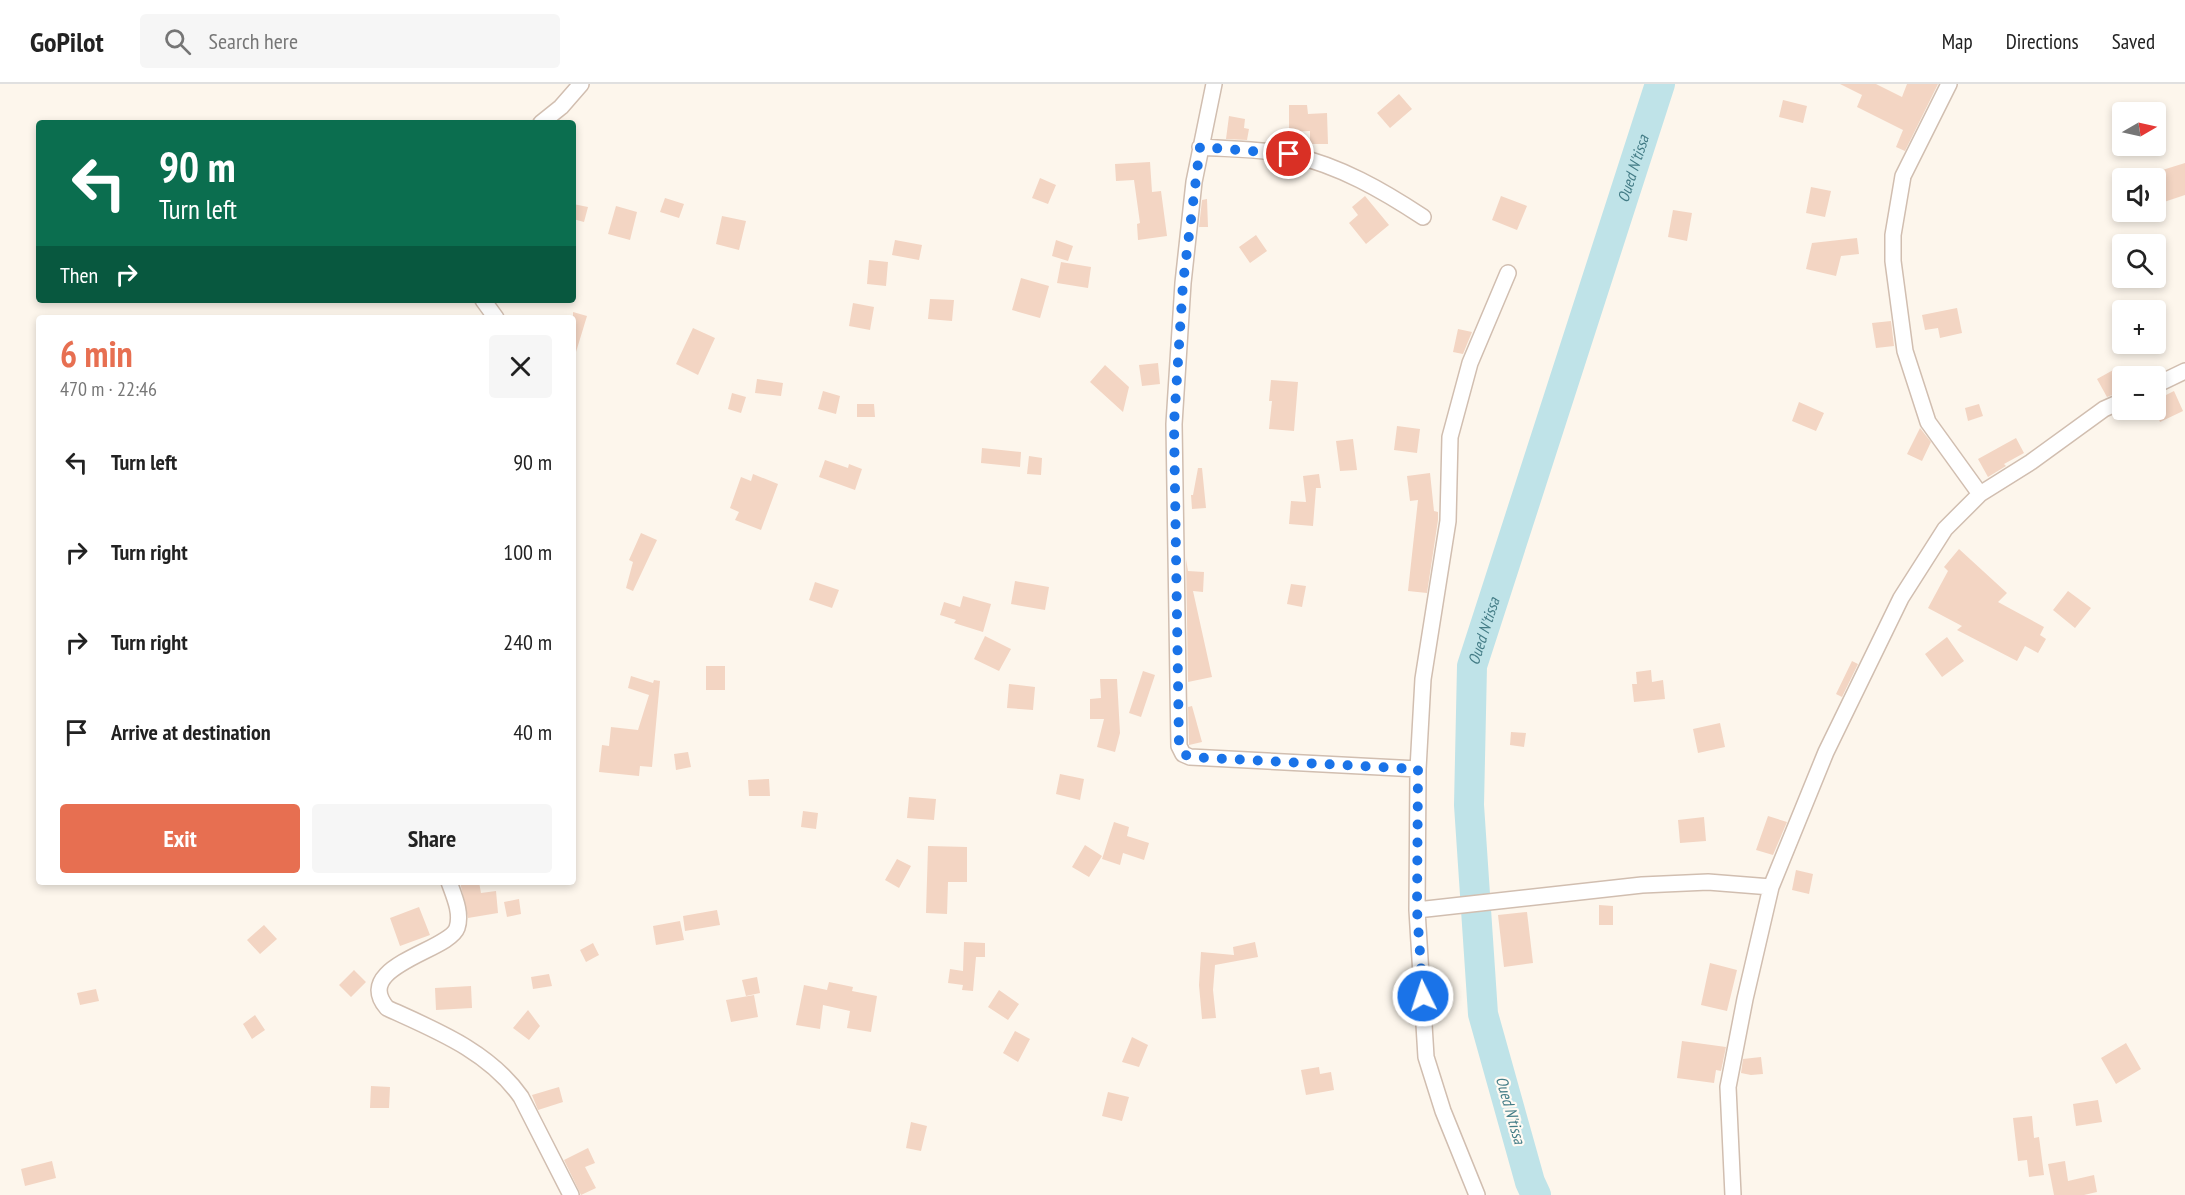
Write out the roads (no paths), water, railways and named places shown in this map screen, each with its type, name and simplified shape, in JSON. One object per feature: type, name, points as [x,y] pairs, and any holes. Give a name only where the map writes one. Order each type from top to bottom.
[{"type":"street","points":[[545,120],[561,107],[580,84]]},
{"type":"street","points":[[1214,84],[1200,147],[1183,283],[1174,424],[1179,746],[1183,754],[1191,757],[1418,769]]},
{"type":"street","points":[[1948,84],[1903,176],[1893,235],[1893,261],[1905,351],[1928,422],[1980,494]]},
{"type":"street","points":[[1200,147],[1289,154],[1337,168],[1393,197],[1424,217]]},
{"type":"street","points":[[1477,1195],[1443,1111],[1426,1057],[1417,910],[1418,769],[1423,679],[1449,520],[1450,437],[1470,363],[1508,273]]},
{"type":"street","points":[[2166,380],[2185,371]]},
{"type":"street","points":[[1733,1195],[1728,1087],[1745,999],[1771,887],[1826,752],[1901,598],[1945,529],[1980,494],[2031,462],[2112,405]]},
{"type":"street","points":[[1417,910],[1642,885],[1708,882],[1771,887]]},
{"type":"street","points":[[450,885],[458,909],[458,926],[454,935],[409,958],[394,969],[385,978],[379,990],[380,1001],[387,1008],[440,1032],[477,1053],[512,1084],[521,1097],[571,1195]]},
{"type":"waterway","name":"Oued N'tissa","points":[[1536,1195],[1530,1182],[1483,1014],[1469,805],[1472,666],[1660,84]]}]
